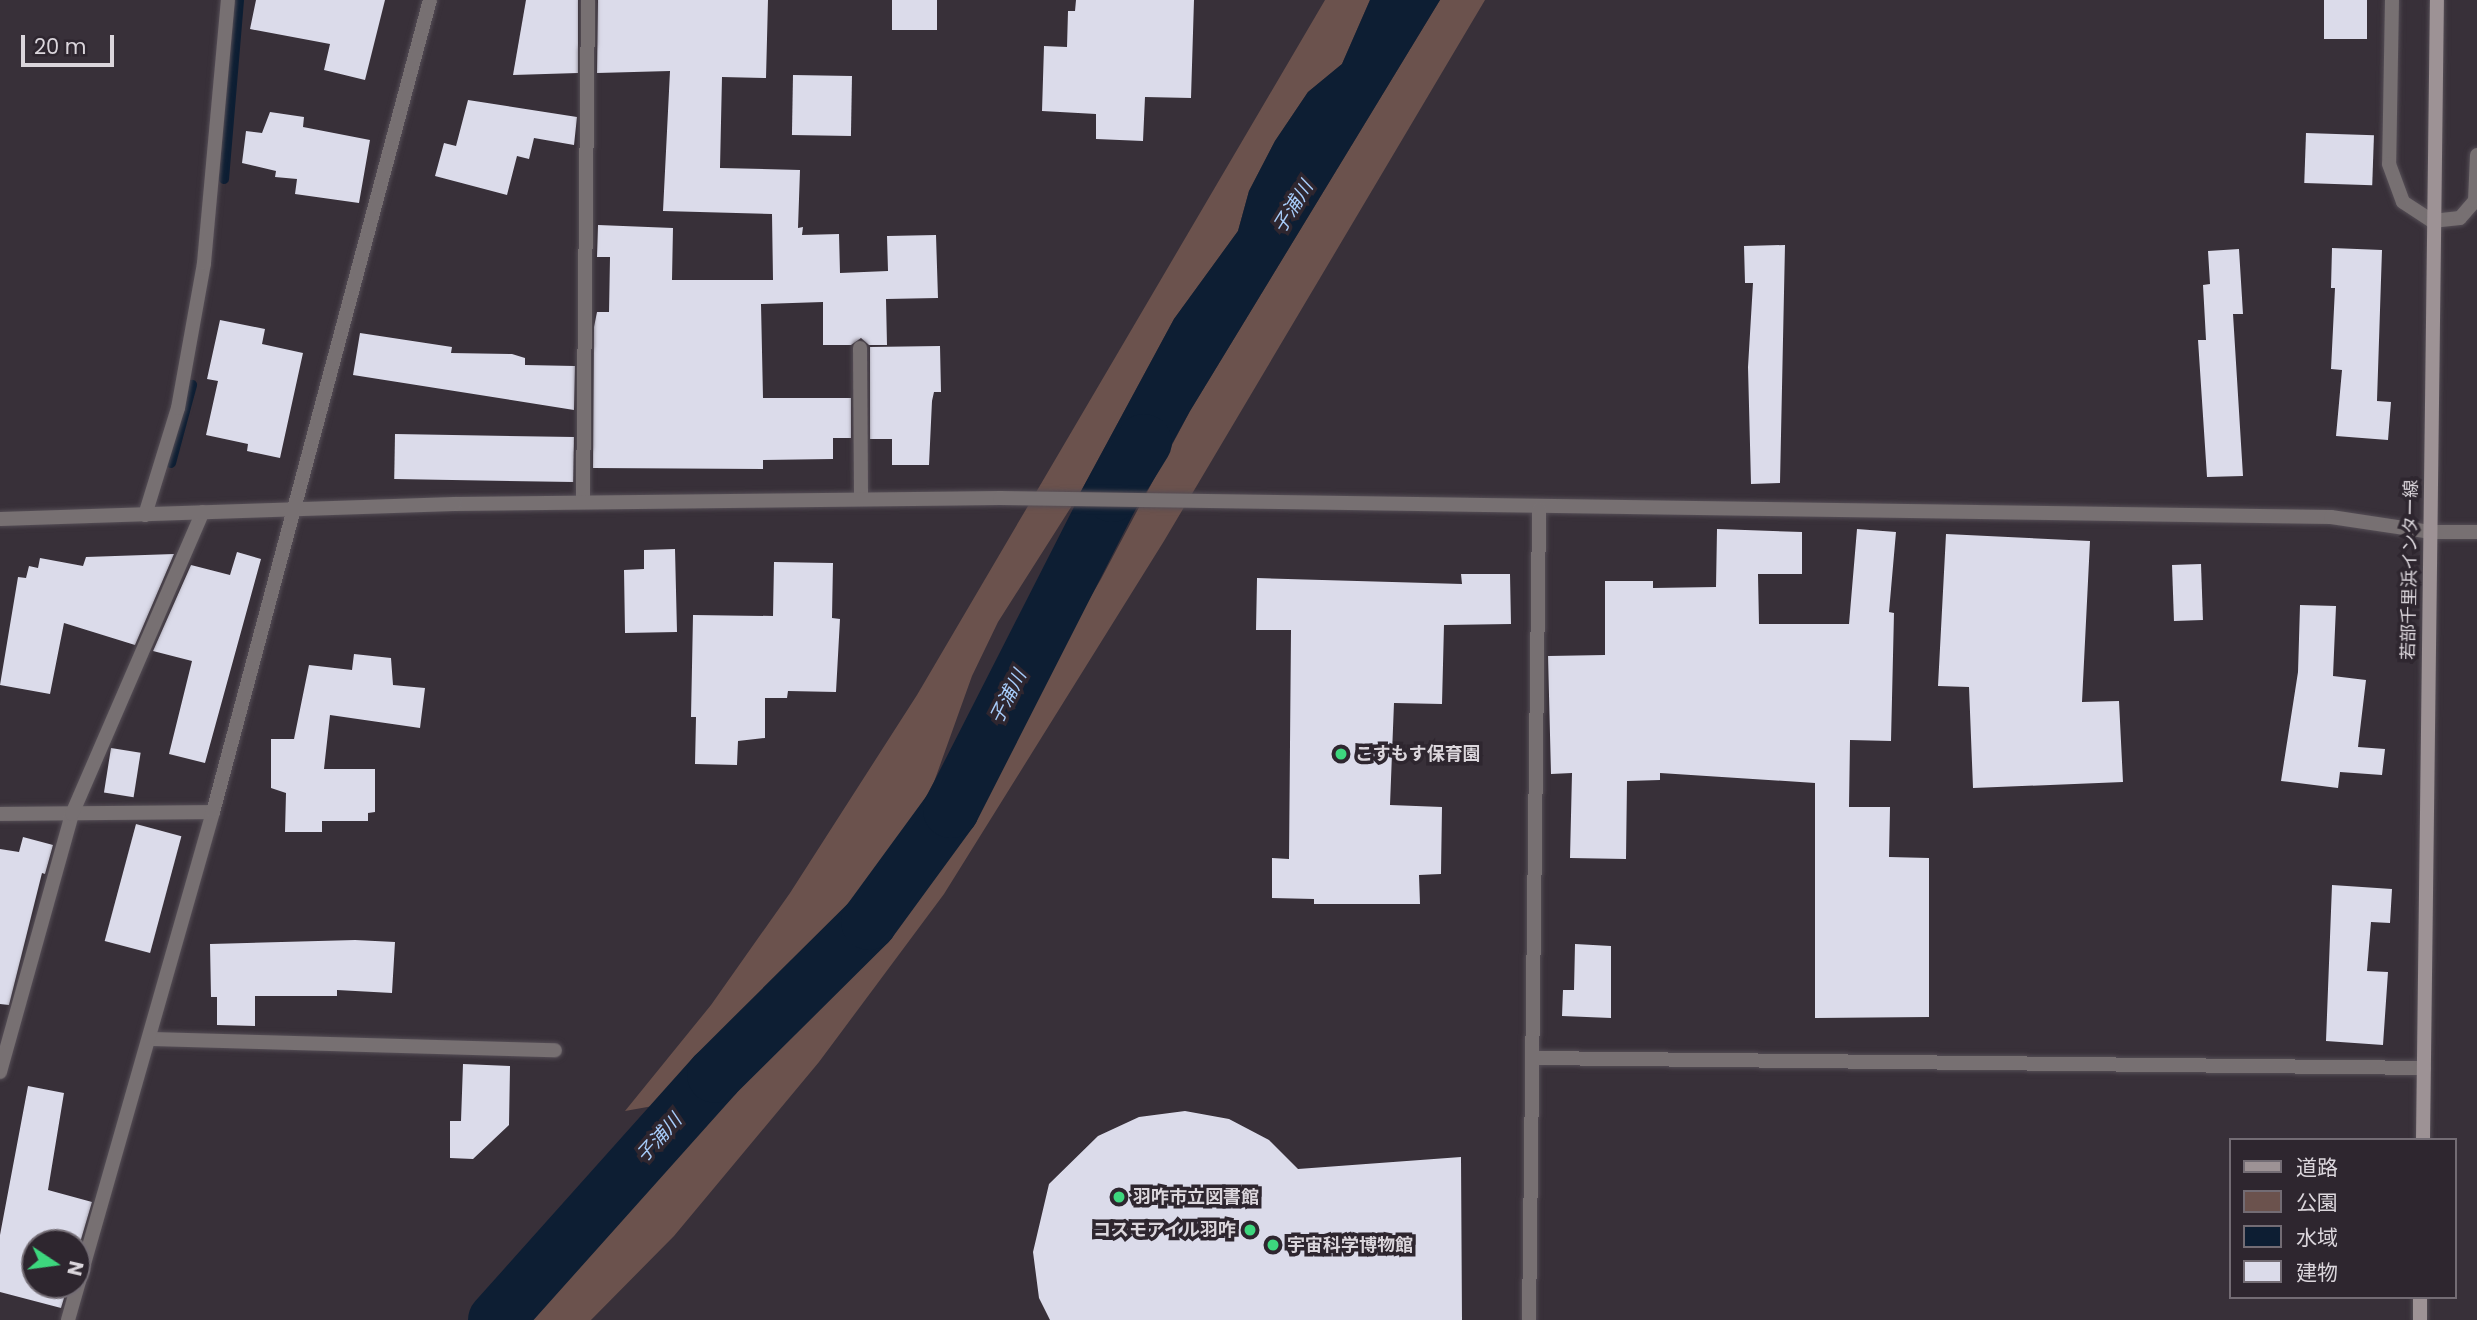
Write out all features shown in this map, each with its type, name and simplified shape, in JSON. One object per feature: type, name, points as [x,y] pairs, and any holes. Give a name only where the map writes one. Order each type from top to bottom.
[{"type":"main road","name":"若部千里浜インター線","points":[[2423,1138],[2432,221],[2437,0]]},
{"type":"main road","points":[[2420,1299],[2420,1320]]},
{"type":"street","points":[[145,515],[178,408],[204,263],[228,0]]},
{"type":"street","points":[[68,1320],[214,812],[430,0]]},
{"type":"street","points":[[583,502],[588,0]]},
{"type":"street","points":[[2392,0],[2389,164],[2403,202],[2432,221],[2460,218],[2474,201],[2477,155]]},
{"type":"street","points":[[860,348],[861,497]]},
{"type":"street","points":[[0,519],[295,508],[861,497],[1539,509],[2331,517],[2430,532],[2477,532]]},
{"type":"street","points":[[1529,1320],[1539,509]]},
{"type":"street","points":[[0,1072],[72,814],[203,512]]},
{"type":"street","points":[[0,814],[214,812]]},
{"type":"street","points":[[150,1039],[555,1050]]},
{"type":"street","points":[[1534,1058],[2424,1068]]},
{"type":"green space","points":[[1325,0],[1370,0],[1342,64],[1308,92],[1275,141],[1249,191],[1238,231],[1174,319],[1080,493],[998,622],[972,676],[934,782],[897,849],[854,909],[653,1106],[625,1111],[711,1005],[790,893],[917,695]]},
{"type":"green space","points":[[1440,0],[1485,0],[1164,541],[944,894],[819,1062],[674,1236],[591,1320],[532,1320],[736,1074],[779,1046],[794,1021],[899,910],[999,755],[1101,579],[1190,411]]},
{"type":"water","points":[[1370,0],[1440,0],[1190,411],[1145,493],[1080,493],[1174,319],[1238,231],[1249,191],[1275,141],[1308,92],[1342,64]]},
{"type":"building","points":[[256,0],[385,0],[365,80],[324,70],[330,44],[250,29]]},
{"type":"building","points":[[526,0],[578,0],[578,73],[513,75]]},
{"type":"building","points":[[598,0],[768,0],[766,78],[722,77],[720,168],[800,170],[798,228],[803,227],[802,235],[839,234],[840,273],[888,271],[887,236],[936,235],[938,298],[886,299],[887,345],[869,345],[861,338],[851,345],[823,345],[823,302],[761,304],[763,398],[851,398],[851,438],[833,438],[833,459],[763,460],[763,469],[593,468],[594,327],[597,312],[609,312],[610,257],[597,257],[598,225],[673,228],[672,280],[773,280],[772,214],[663,211],[670,71],[597,73]]},
{"type":"building","points":[[892,0],[937,0],[937,30],[892,30]]},
{"type":"building","points":[[1076,0],[1194,0],[1191,98],[1145,97],[1143,141],[1096,139],[1096,114],[1042,111],[1044,46],[1067,47],[1068,11],[1075,11]]},
{"type":"building","points":[[2324,0],[2367,0],[2367,39],[2324,39]]},
{"type":"building","points":[[793,75],[852,76],[851,136],[792,135]]},
{"type":"building","points":[[468,100],[577,117],[574,145],[534,138],[529,159],[517,156],[507,195],[435,176],[444,143],[456,146]]},
{"type":"building","points":[[270,112],[304,117],[303,127],[370,140],[359,203],[295,194],[297,179],[275,177],[276,171],[242,163],[246,131],[262,133]]},
{"type":"building","points":[[2306,133],[2374,135],[2372,185],[2304,183]]},
{"type":"building","points":[[1785,245],[1780,483],[1751,484],[1748,367],[1753,283],[1745,283],[1744,246]]},
{"type":"building","points":[[2332,248],[2382,250],[2377,401],[2391,402],[2388,440],[2336,436],[2342,370],[2331,369],[2335,288],[2331,288]]},
{"type":"building","points":[[2239,249],[2243,314],[2233,314],[2243,476],[2207,477],[2198,340],[2206,340],[2203,285],[2210,284],[2208,251]]},
{"type":"building","points":[[220,320],[265,329],[262,344],[303,353],[280,458],[247,451],[248,444],[206,435],[218,381],[207,379]]},
{"type":"building","points":[[360,333],[452,347],[451,353],[512,354],[525,358],[525,365],[575,366],[574,410],[353,375]]},
{"type":"building","points":[[940,346],[941,392],[934,392],[932,401],[929,465],[892,465],[892,439],[870,439],[870,347]]},
{"type":"building","points":[[395,434],[574,437],[573,482],[394,479]]},
{"type":"building","points":[[1717,529],[1802,532],[1802,574],[1758,574],[1759,624],[1849,624],[1857,529],[1896,532],[1889,612],[1894,613],[1891,741],[1850,740],[1849,807],[1890,807],[1889,857],[1929,858],[1929,1017],[1815,1018],[1815,783],[1660,773],[1660,780],[1627,781],[1626,859],[1570,858],[1572,773],[1551,774],[1548,656],[1605,655],[1605,581],[1653,581],[1653,588],[1716,587]]},
{"type":"building","points":[[1946,534],[2090,541],[2082,702],[2119,701],[2123,782],[1973,788],[1969,687],[1938,686]]},
{"type":"building","points":[[675,549],[677,632],[625,633],[624,570],[644,569],[644,550]]},
{"type":"building","points":[[237,552],[261,559],[205,763],[169,754],[192,661],[153,651],[191,565],[230,575]]},
{"type":"building","points":[[174,554],[135,645],[64,623],[50,694],[0,685],[18,577],[26,578],[29,566],[38,568],[40,558],[83,566],[86,557]]},
{"type":"building","points":[[774,562],[833,563],[832,618],[840,619],[836,692],[788,691],[787,698],[765,698],[765,738],[738,741],[737,765],[695,764],[696,717],[691,717],[693,615],[773,616]]},
{"type":"building","points":[[2201,564],[2203,620],[2174,621],[2172,565]]},
{"type":"building","name":"こすもす保育園","points":[[1461,574],[1510,574],[1511,624],[1444,625],[1442,704],[1394,703],[1390,805],[1442,807],[1441,874],[1419,875],[1420,904],[1314,904],[1314,899],[1272,898],[1272,858],[1289,859],[1291,630],[1256,630],[1257,578],[1462,584]]},
{"type":"building","points":[[2300,605],[2336,606],[2333,676],[2366,680],[2358,747],[2385,749],[2382,775],[2340,772],[2338,788],[2281,781],[2298,672]]},
{"type":"building","points":[[354,654],[391,658],[393,685],[425,688],[420,728],[330,715],[324,769],[375,769],[375,812],[368,813],[368,821],[322,821],[322,832],[285,832],[286,793],[271,788],[271,739],[294,739],[309,665],[352,670]]},
{"type":"building","points":[[111,748],[141,753],[134,797],[104,792]]},
{"type":"building","points":[[136,824],[181,836],[150,953],[105,941]]},
{"type":"building","points":[[23,837],[53,845],[45,874],[42,873],[9,1005],[0,1004],[0,849],[19,852]]},
{"type":"building","points":[[2332,885],[2392,889],[2390,923],[2371,922],[2367,971],[2388,972],[2383,1045],[2326,1041]]},
{"type":"building","points":[[355,940],[395,942],[392,993],[337,990],[337,996],[255,996],[255,1026],[217,1025],[217,997],[211,997],[210,944]]},
{"type":"building","points":[[1575,944],[1611,946],[1611,1018],[1562,1016],[1563,990],[1574,990]]},
{"type":"building","points":[[463,1064],[510,1066],[509,1125],[473,1159],[450,1158],[450,1121],[461,1121]]},
{"type":"building","points":[[28,1086],[64,1093],[48,1190],[92,1202],[84,1229],[21,1229],[21,1298],[0,1292],[0,1235]]},
{"type":"building","name":"コスモアイル羽咋","points":[[1185,1111],[1229,1119],[1269,1140],[1298,1169],[1461,1157],[1462,1320],[1050,1320],[1039,1298],[1033,1252],[1049,1184],[1098,1136],[1139,1117]]},
{"type":"building","points":[[27,1299],[64,1299],[61,1308]]},
{"type":"waterway","points":[[224,179],[239,0]]},
{"type":"waterway","points":[[171,463],[192,385]]},
{"type":"waterway","name":"子浦川","points":[[496,1320],[715,1075],[869,922],[951,810],[1112,494],[1144,442]]},
{"type":"place","name":"こすもす保育園","points":[[1341,754]]},
{"type":"place","name":"羽咋市立図書館","points":[[1119,1197]]},
{"type":"place","name":"コスモアイル羽咋","points":[[1250,1230]]},
{"type":"place","name":"宇宙科学博物館","points":[[1273,1245]]}]
